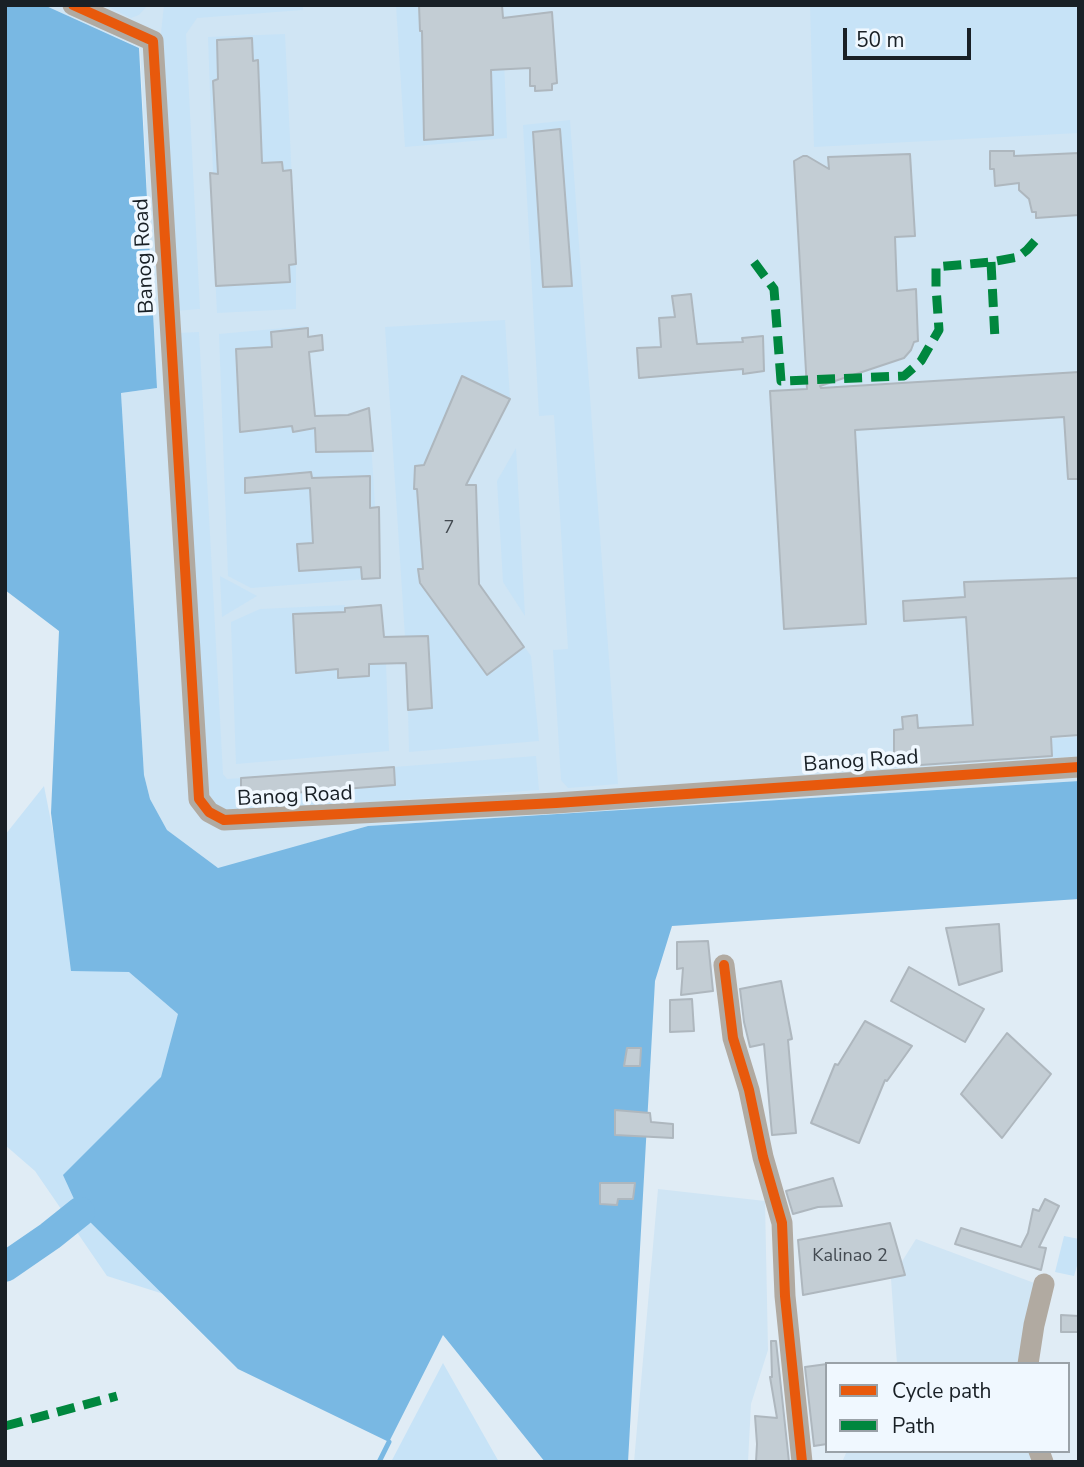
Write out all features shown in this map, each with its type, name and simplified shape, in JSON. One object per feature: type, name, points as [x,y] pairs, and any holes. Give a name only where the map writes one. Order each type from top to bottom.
[{"type":"street","name":"Banog Road","points":[[73,5],[153,41],[199,799],[209,813],[224,820],[238,820],[556,803],[1079,767]]},
{"type":"street","points":[[724,965],[733,1038],[749,1090],[763,1157],[782,1223],[785,1296],[802,1462]]},
{"type":"street","points":[[1028,1362],[1044,1284]]},
{"type":"shaded area","points":[[44,5],[1079,5],[1079,781],[368,826],[218,869],[188,847],[167,830],[150,799],[144,775],[121,393],[157,388],[140,48]]},
{"type":"shaded area","points":[[104,5],[146,7],[139,15],[131,18]]},
{"type":"shaded area","points":[[164,5],[303,5],[303,10],[197,18],[186,34],[200,309],[175,311],[161,33]]},
{"type":"shaded area","points":[[396,5],[502,5],[507,138],[405,147]]},
{"type":"shaded area","points":[[810,5],[1079,5],[1079,133],[814,147]]},
{"type":"shaded area","points":[[285,34],[296,309],[217,313],[210,173],[213,173],[208,37]]},
{"type":"shaded area","points":[[570,120],[618,784],[568,788],[561,780],[553,650],[568,649],[554,415],[539,416],[523,125]]},
{"type":"shaded area","points":[[505,320],[510,399],[466,485],[471,573],[531,656],[539,741],[409,752],[408,710],[432,708],[428,637],[405,637],[385,327]]},
{"type":"shaded area","points":[[307,326],[315,416],[348,415],[369,408],[375,507],[379,507],[380,578],[251,588],[228,576],[219,334]]},
{"type":"shaded area","points":[[199,332],[223,774],[227,779],[241,778],[242,797],[394,785],[394,767],[536,756],[539,790],[229,812],[212,801],[207,789],[177,333]]},
{"type":"shaded area","points":[[516,448],[525,616],[503,582],[497,481]]},
{"type":"shaded area","points":[[220,576],[257,596],[222,617]]},
{"type":"shaded area","points":[[345,605],[345,612],[294,614],[296,673],[338,667],[338,678],[369,664],[386,663],[389,751],[236,764],[231,622],[260,609]]},
{"type":"shaded area","points":[[1079,737],[1079,756],[1053,758],[1052,739]]},
{"type":"shaded area","points":[[44,786],[76,949],[178,985],[217,1311],[107,1276],[35,1171],[5,1145],[5,835]]},
{"type":"shaded area","points":[[658,1189],[765,1201],[768,1350],[751,1404],[748,1462],[634,1462]]},
{"type":"shaded area","points":[[1064,1236],[1079,1239],[1079,1259],[1074,1276],[1055,1272]]},
{"type":"shaded area","points":[[916,1239],[1037,1284],[1018,1362],[897,1362],[891,1279]]},
{"type":"shaded area","points":[[443,1363],[499,1462],[391,1462]]},
{"type":"shaded area","points":[[846,1453],[1029,1453],[1031,1462],[842,1462]]},
{"type":"water","points":[[5,5],[44,5],[139,48],[157,388],[121,393],[144,775],[150,799],[167,830],[218,868],[368,826],[1079,781],[1079,899],[672,926],[655,981],[628,1462],[545,1462],[443,1335],[389,1442],[238,1369],[80,1212],[63,1175],[161,1077],[178,1014],[129,972],[71,971],[51,813],[59,631],[5,590]]},
{"type":"building","points":[[419,5],[502,5],[503,18],[552,12],[557,83],[552,84],[552,90],[535,91],[535,86],[530,86],[530,68],[491,70],[493,135],[424,140]]},
{"type":"building","points":[[252,38],[253,61],[258,60],[262,163],[282,162],[283,171],[291,170],[296,264],[289,265],[290,282],[216,286],[210,173],[218,174],[213,81],[218,79],[217,40]]},
{"type":"building","points":[[560,129],[572,286],[543,287],[533,132]]},
{"type":"building","points":[[990,151],[1014,151],[1014,156],[1079,153],[1079,215],[1036,218],[1029,199],[1019,190],[1019,183],[995,186],[994,169],[990,169]]},
{"type":"building","points":[[910,154],[915,236],[895,237],[897,291],[916,289],[918,341],[914,342],[904,358],[820,386],[821,388],[1079,372],[1079,479],[1068,479],[1064,417],[855,430],[866,624],[784,629],[770,391],[807,389],[794,161],[807,156],[829,169],[828,157]]},
{"type":"building","points":[[691,294],[697,344],[743,342],[742,338],[763,336],[764,371],[743,374],[743,369],[639,378],[637,348],[661,347],[659,318],[675,317],[672,296]]},
{"type":"building","points":[[308,328],[308,337],[322,335],[323,350],[309,352],[315,416],[348,415],[369,408],[373,451],[316,452],[315,428],[293,432],[292,426],[240,432],[236,349],[272,347],[271,332]]},
{"type":"building","points":[[462,376],[510,399],[466,485],[476,485],[479,584],[524,647],[487,675],[420,583],[418,569],[423,569],[417,489],[414,489],[415,466],[424,465]]},
{"type":"building","points":[[311,472],[312,478],[370,476],[370,508],[379,507],[380,578],[362,579],[361,567],[299,571],[297,544],[313,543],[310,488],[245,493],[245,478]]},
{"type":"building","points":[[1079,578],[1079,735],[1051,737],[1052,756],[906,766],[906,761],[894,762],[894,730],[903,729],[902,717],[917,715],[918,728],[973,725],[966,617],[904,621],[903,601],[965,597],[964,582]]},
{"type":"building","points":[[381,605],[384,637],[428,636],[432,708],[408,710],[406,663],[369,664],[369,676],[338,678],[338,669],[296,673],[293,614],[345,612],[345,608]]},
{"type":"building","points":[[394,767],[395,785],[241,797],[241,778]]},
{"type":"building","points":[[999,924],[1002,971],[959,985],[946,928]]},
{"type":"building","points":[[708,941],[713,991],[681,995],[683,968],[677,969],[677,942]]},
{"type":"building","points":[[909,967],[984,1009],[965,1042],[891,1001]]},
{"type":"building","points":[[781,981],[792,1039],[788,1040],[796,1133],[772,1135],[764,1044],[750,1047],[740,989]]},
{"type":"building","points":[[692,999],[694,1031],[670,1032],[670,1000]]},
{"type":"building","points":[[865,1021],[912,1046],[887,1081],[885,1080],[859,1143],[811,1123],[835,1064],[838,1065]]},
{"type":"building","points":[[1007,1033],[1051,1074],[1002,1138],[961,1094]]},
{"type":"building","points":[[627,1048],[641,1048],[640,1066],[624,1066]]},
{"type":"building","points":[[615,1110],[650,1113],[651,1122],[673,1124],[673,1138],[615,1135]]},
{"type":"building","points":[[833,1178],[842,1206],[818,1207],[793,1214],[786,1191]]},
{"type":"building","points":[[600,1183],[635,1183],[633,1199],[618,1199],[617,1205],[600,1204]]},
{"type":"building","points":[[1045,1199],[1059,1206],[1039,1247],[1046,1248],[1041,1270],[955,1244],[961,1228],[1021,1247],[1028,1233],[1033,1209],[1039,1211]]},
{"type":"building","points":[[890,1223],[905,1275],[803,1295],[798,1240]]},
{"type":"building","points":[[1061,1315],[1079,1316],[1079,1332],[1061,1332]]},
{"type":"building","points":[[771,1341],[776,1341],[789,1462],[756,1462],[755,1416],[777,1418],[770,1377]]},
{"type":"building","points":[[825,1364],[825,1444],[814,1446],[805,1367]]},
{"type":"waterway","points":[[5,1267],[80,1212]]},
{"type":"waterway","points":[[379,1462],[389,1442]]},
{"type":"marked path","points":[[754,262],[774,289],[781,381],[904,376],[921,361],[939,330],[936,267],[1018,257],[1035,241]]},
{"type":"marked path","points":[[991,262],[995,339]]},
{"type":"marked path","points":[[5,1426],[117,1396]]},
{"type":"cycle path","points":[[73,5],[153,41],[199,799],[209,812],[224,820],[556,803],[1079,767]]},
{"type":"cycle path","points":[[724,965],[733,1038],[749,1090],[763,1157],[782,1223],[785,1296],[802,1462]]}]
